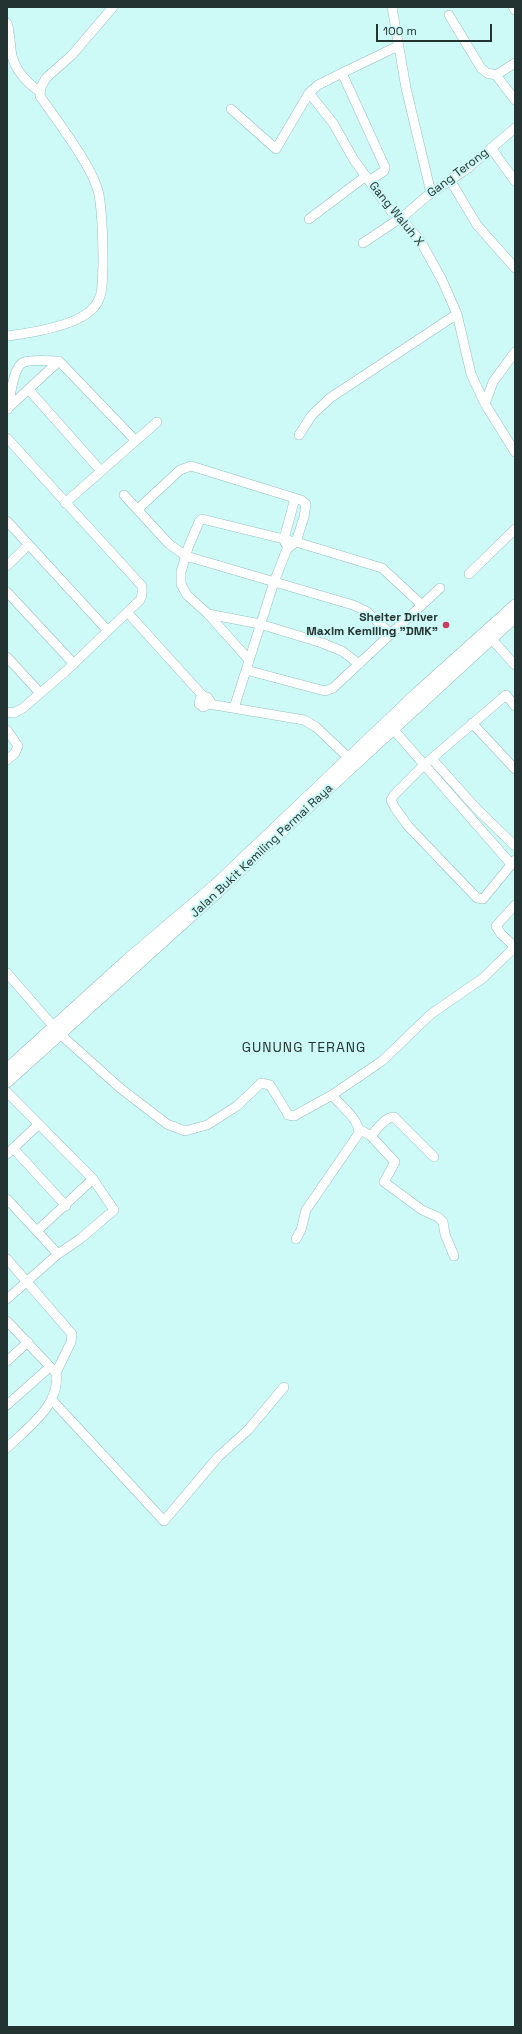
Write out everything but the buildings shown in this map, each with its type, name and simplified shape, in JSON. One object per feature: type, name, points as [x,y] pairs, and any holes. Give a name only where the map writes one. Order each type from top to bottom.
[{"type":"street","points":[[7,336],[34,332],[85,314],[94,307],[102,292],[103,241],[99,194],[78,152],[40,96],[40,92],[42,84],[46,78],[72,55],[113,7]]},
{"type":"street","points":[[392,7],[406,88],[432,193]]},
{"type":"street","points":[[449,15],[481,68],[487,73],[496,75],[515,100]]},
{"type":"street","points":[[7,23],[14,65],[20,75],[40,92]]},
{"type":"street","points":[[231,109],[276,149],[309,93],[318,85],[398,46]]},
{"type":"street","points":[[496,75],[515,63]]},
{"type":"street","points":[[309,219],[367,178],[384,171],[385,167],[342,72]]},
{"type":"street","name":"Gang Waluh X","points":[[309,93],[333,123],[354,160],[391,211],[401,218],[421,242],[442,280],[457,314],[471,374],[485,404],[515,452]]},
{"type":"street","name":"Gang Terong","points":[[363,243],[401,218],[515,128]]},
{"type":"street","points":[[491,148],[515,181]]},
{"type":"street","points":[[450,180],[477,225],[515,268]]},
{"type":"street","points":[[299,435],[312,415],[330,398],[457,314]]},
{"type":"street","points":[[485,404],[493,382],[515,352]]},
{"type":"street","points":[[7,409],[16,370],[20,364],[33,361],[59,361],[136,440]]},
{"type":"street","points":[[7,409],[59,361]]},
{"type":"street","points":[[29,390],[101,471]]},
{"type":"street","points":[[65,503],[158,422]]},
{"type":"street","points":[[7,438],[142,586],[142,595],[140,600],[74,664],[23,708],[14,713],[7,712]]},
{"type":"street","points":[[138,509],[180,470],[191,466],[304,502],[306,508],[296,542],[287,549],[274,582],[234,708]]},
{"type":"street","points":[[124,495],[169,544],[186,556],[353,606],[366,611],[390,634]]},
{"type":"street","points":[[287,549],[284,539],[295,498]]},
{"type":"street","points":[[249,660],[208,614],[182,588],[180,579],[186,556],[199,522],[206,518],[296,542],[382,568],[422,605]]},
{"type":"street","points":[[7,521],[108,631]]},
{"type":"street","points":[[470,574],[515,529]]},
{"type":"street","points":[[7,566],[28,545]]},
{"type":"street","points":[[246,670],[325,691],[333,688],[440,588]]},
{"type":"street","points":[[7,592],[74,664]]},
{"type":"street","name":"Jalan Bukit Kemiling Permai Raya","points":[[353,762],[394,729],[488,635],[515,605]]},
{"type":"street","points":[[128,613],[203,696],[199,701],[200,705],[205,707],[209,704],[304,720],[316,727],[353,762]]},
{"type":"street","points":[[208,614],[260,624],[322,643],[342,651],[359,664]]},
{"type":"street","name":"Jalan Bukit Kemiling Permai Raya","points":[[7,1082],[56,1030],[353,762],[488,635],[515,617]]},
{"type":"street","points":[[488,635],[515,665]]},
{"type":"street","points":[[7,657],[40,693]]},
{"type":"street","points":[[394,729],[424,765],[468,817],[513,862],[483,899],[477,898],[408,826],[391,800],[394,795],[424,765],[472,722],[506,696],[515,706]]},
{"type":"street","points":[[472,722],[515,769]]},
{"type":"street","points":[[7,730],[18,746],[15,753],[7,760]]},
{"type":"street","points":[[432,759],[476,808],[515,846]]},
{"type":"street","points":[[468,817],[476,808]]},
{"type":"street","points":[[7,973],[56,1030],[126,1093],[167,1124],[185,1132],[207,1125],[237,1106],[260,1083],[270,1085],[288,1115],[294,1116],[332,1096],[382,1061],[431,1014],[483,978],[515,947],[501,934],[496,926],[515,905]]},
{"type":"street","name":"Jalan Bukit Kemiling Permai Raya","points":[[7,1068],[56,1030]]},
{"type":"street","points":[[7,1092],[93,1179],[114,1210],[80,1239],[58,1254],[7,1298]]},
{"type":"street","points":[[332,1096],[359,1128],[371,1136],[395,1162],[384,1182],[422,1210],[438,1217],[443,1222],[445,1234],[454,1256]]},
{"type":"street","points":[[371,1136],[383,1123],[391,1117],[394,1117],[434,1157]]},
{"type":"street","points":[[38,1125],[10,1151],[66,1206]]},
{"type":"street","points":[[296,1239],[301,1230],[306,1210],[357,1136],[359,1128]]},
{"type":"street","points":[[37,1231],[66,1206],[93,1179]]},
{"type":"street","points":[[7,1199],[58,1254]]},
{"type":"street","points":[[7,1259],[72,1334],[68,1349],[53,1370],[7,1405]]},
{"type":"street","points":[[7,1321],[53,1370],[56,1388],[52,1400],[7,1448]]},
{"type":"street","points":[[7,1361],[28,1342]]},
{"type":"street","points":[[52,1400],[164,1521],[218,1457],[248,1430],[284,1387]]},
{"type":"place","name":"Shelter Driver Maxim Kemiling \"DMK\"","points":[[446,625]]},
{"type":"district","name":"GUNUNG TERANG","points":[[304,1048]]}]
